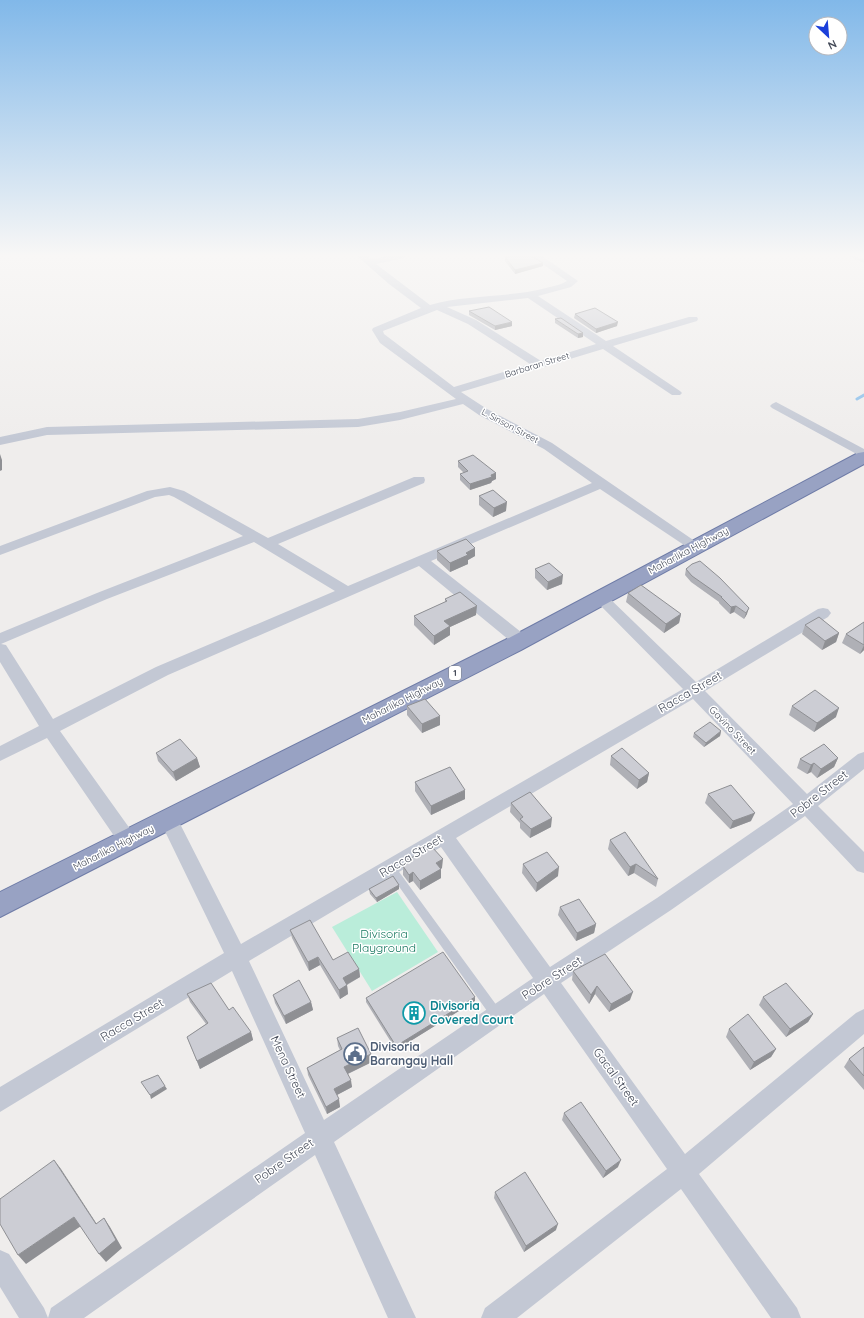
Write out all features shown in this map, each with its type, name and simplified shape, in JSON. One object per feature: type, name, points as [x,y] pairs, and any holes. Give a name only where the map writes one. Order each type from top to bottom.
[{"type":"highway","name":"Maharlika Highway","points":[[0,905],[520,640],[864,457]]},
{"type":"street","name":"L. Sinson Street","points":[[408,318],[377,330],[379,335],[384,341],[465,400],[490,416],[548,446],[601,484],[695,546]]},
{"type":"street","points":[[459,318],[472,322],[538,364]]},
{"type":"street","points":[[564,318],[676,393]]},
{"type":"street","name":"Barbaran Street","points":[[451,390],[693,319]]},
{"type":"street","points":[[0,441],[42,431],[358,424],[400,416],[465,400]]},
{"type":"street","points":[[776,406],[864,454]]},
{"type":"street","points":[[0,639],[102,596],[260,540],[419,480]]},
{"type":"street","points":[[0,754],[162,671],[601,484]]},
{"type":"street","points":[[0,551],[152,494],[170,491],[179,494],[260,540],[347,592]]},
{"type":"street","points":[[422,560],[520,640]]},
{"type":"street","name":"Gavino Street","points":[[600,597],[694,690],[864,865]]},
{"type":"street","name":"Racca Street","points":[[0,1100],[237,958],[823,614]]},
{"type":"street","points":[[0,649],[49,728],[128,840]]},
{"type":"street","name":"Pobre Street","points":[[61,1318],[496,1014],[664,904],[806,805],[864,759]]},
{"type":"street","name":"Mena Street","points":[[168,819],[237,958],[320,1136],[402,1318]]},
{"type":"street","name":"Gacal Street","points":[[444,836],[684,1171],[787,1318]]},
{"type":"street","points":[[495,1318],[684,1171],[864,1020]]},
{"type":"street","points":[[0,1263],[34,1318]]},
{"type":"lane","points":[[391,868],[496,1014]]},
{"type":"green space","name":"Divisoria Playground","points":[[397,892],[438,952],[372,991],[332,927]]},
{"type":"building","points":[[480,318],[505,318],[512,322],[495,326]]},
{"type":"building","points":[[561,318],[583,333],[578,334],[555,319]]},
{"type":"building","points":[[580,318],[611,318],[618,322],[596,329]]},
{"type":"building","points":[[473,455],[496,473],[491,475],[492,477],[470,484],[460,474],[468,471],[458,461]]},
{"type":"building","points":[[493,490],[507,502],[494,508],[479,496]]},
{"type":"building","points":[[466,539],[475,548],[466,553],[468,555],[450,563],[437,551]]},
{"type":"building","points":[[700,561],[720,578],[749,608],[746,613],[736,606],[731,607],[722,597],[692,576],[686,569],[692,564]]},
{"type":"building","points":[[549,563],[563,575],[548,582],[535,569]]},
{"type":"building","points":[[641,585],[681,614],[666,624],[628,593]]},
{"type":"building","points":[[460,592],[477,606],[444,621],[450,626],[434,636],[414,616],[447,601],[445,599]]},
{"type":"building","points":[[819,617],[839,633],[825,641],[805,625]]},
{"type":"building","points":[[864,622],[864,645],[846,634]]},
{"type":"building","points":[[815,690],[839,708],[817,723],[792,706]]},
{"type":"building","points":[[425,699],[440,716],[422,724],[407,706]]},
{"type":"building","points":[[710,722],[721,731],[706,743],[694,733]]},
{"type":"building","points":[[180,739],[197,758],[173,772],[156,753]]},
{"type":"building","points":[[824,744],[838,758],[821,769],[814,763],[811,765],[800,759]]},
{"type":"building","points":[[622,748],[649,773],[639,780],[611,756]]},
{"type":"building","points":[[450,767],[465,790],[431,806],[415,782]]},
{"type":"building","points":[[731,785],[755,813],[733,821],[708,794]]},
{"type":"building","points":[[530,792],[552,818],[531,829],[520,819],[523,817],[511,803]]},
{"type":"building","points":[[625,832],[658,879],[636,864],[630,867],[610,840]]},
{"type":"building","points":[[432,847],[443,859],[436,863],[441,869],[420,881],[413,872],[409,875],[403,866],[407,864],[405,861]]},
{"type":"building","points":[[547,852],[559,867],[537,883],[523,864]]},
{"type":"building","points":[[393,876],[399,885],[376,898],[369,889]]},
{"type":"building","points":[[579,899],[596,924],[577,933],[560,907]]},
{"type":"building","points":[[310,920],[333,960],[348,952],[359,969],[343,978],[347,985],[339,990],[318,957],[308,962],[290,930]]},
{"type":"building","name":"Divisoria Covered Court","points":[[443,952],[475,997],[396,1046],[366,998]]},
{"type":"building","points":[[605,954],[633,992],[611,1004],[597,986],[591,995],[573,971]]},
{"type":"building","points":[[299,980],[311,1002],[284,1016],[273,995]]},
{"type":"building","points":[[211,983],[229,1010],[233,1007],[251,1032],[197,1061],[187,1037],[208,1023],[187,994]]},
{"type":"building","points":[[786,983],[813,1014],[790,1029],[763,997]]},
{"type":"building","points":[[748,1014],[776,1049],[754,1062],[729,1029]]},
{"type":"building","points":[[358,1028],[371,1054],[344,1067],[351,1080],[334,1089],[339,1099],[326,1107],[307,1068],[342,1049],[337,1038]]},
{"type":"building","points":[[864,1047],[864,1076],[849,1059]]},
{"type":"building","points":[[158,1075],[165,1086],[150,1095],[141,1082]]},
{"type":"building","points":[[581,1102],[621,1160],[606,1171],[564,1113]]},
{"type":"building","points":[[54,1160],[96,1224],[104,1218],[116,1240],[99,1254],[74,1217],[18,1255],[0,1224],[0,1199]]},
{"type":"building","points":[[525,1172],[558,1224],[526,1246],[495,1192]]},
{"type":"waterway","points":[[857,399],[864,395]]},
{"type":"place","name":"Divisoria Covered Court","points":[[414,1013]]},
{"type":"place","name":"Divisoria Barangay Hall","points":[[355,1054]]}]
